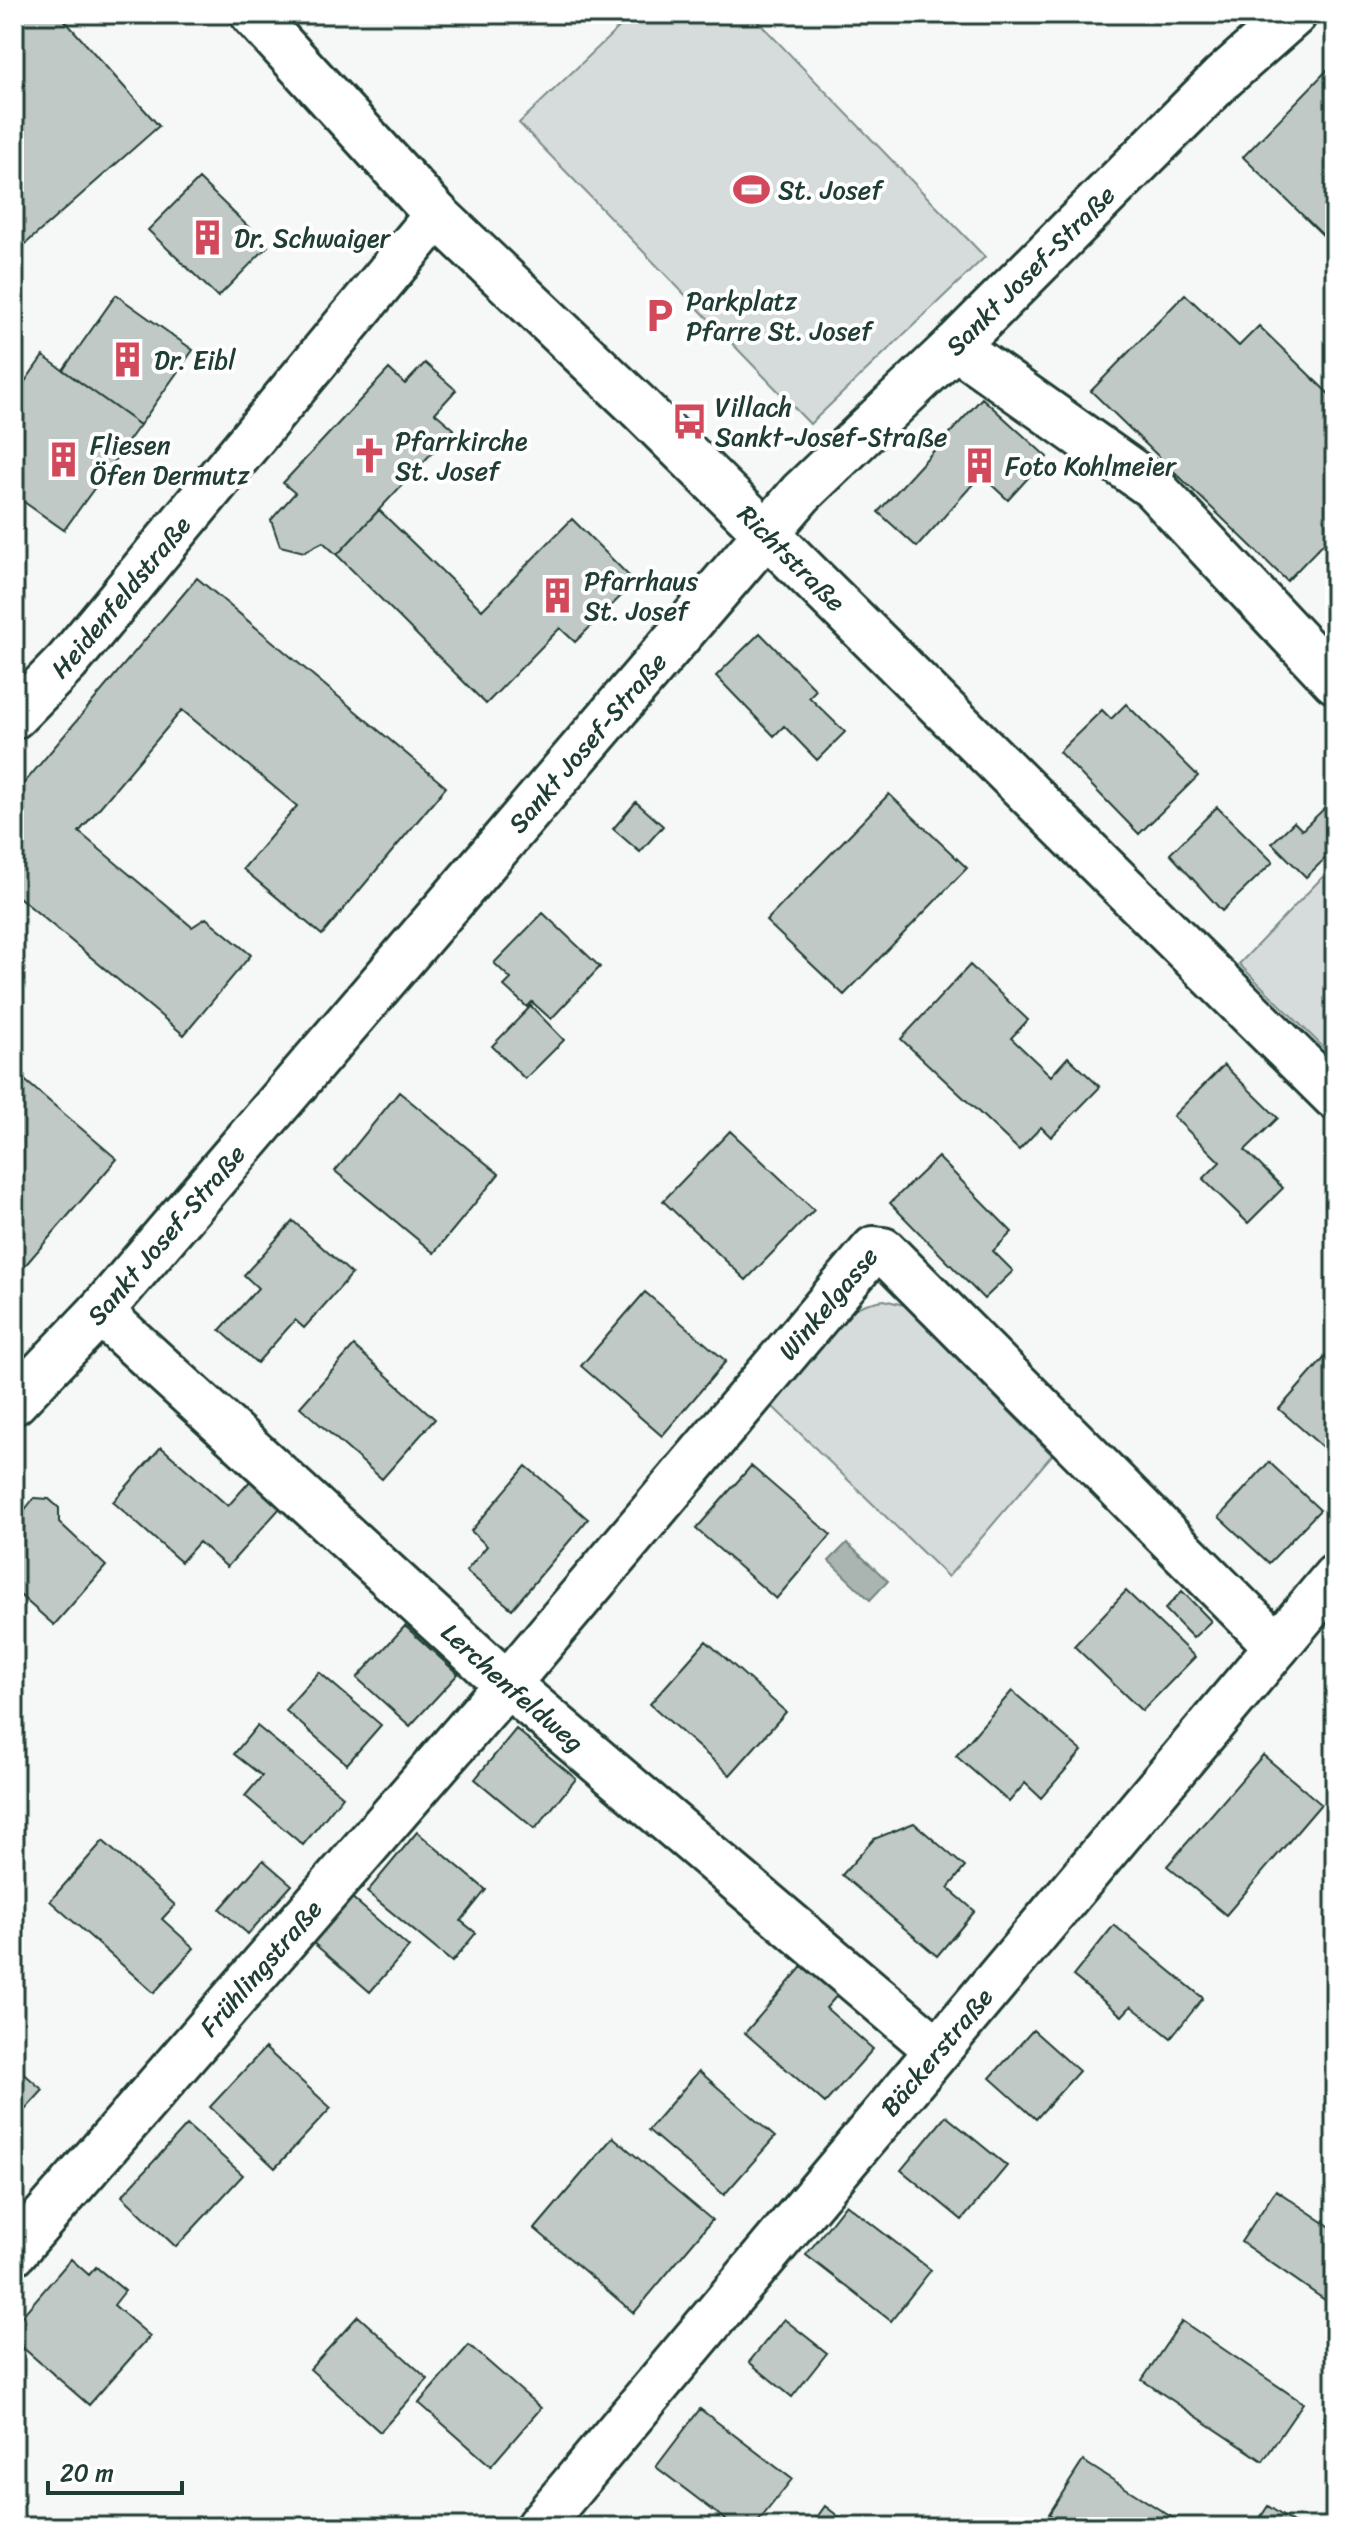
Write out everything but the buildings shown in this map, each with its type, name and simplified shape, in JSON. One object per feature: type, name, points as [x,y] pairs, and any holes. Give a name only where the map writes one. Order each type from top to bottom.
[{"type":"street","name":"Richtstraße","points":[[253,14],[437,215],[637,405],[1335,1097]]},
{"type":"street","name":"Sankt Josef-Straße","points":[[14,1402],[100,1312],[801,493],[955,346],[1222,78],[1294,14]]},
{"type":"street","name":"Heidenfeldstraße","points":[[14,716],[67,662],[437,215]]},
{"type":"street","points":[[955,346],[1152,486],[1335,681]]},
{"type":"street","name":"Winkelgasse","points":[[507,1684],[871,1251],[877,1248],[883,1250],[1277,1646]]},
{"type":"street","name":"Lerchenfeldweg","points":[[100,1312],[507,1684],[938,2050]]},
{"type":"street","name":"Bäckerstraße","points":[[538,2527],[1335,1577]]},
{"type":"street","name":"Frühlingstraße","points":[[14,2252],[507,1684]]},
{"type":"shaded area","name":"St. Josef","points":[[633,14],[751,14],[985,257],[810,424],[519,123]]},
{"type":"shaded area","points":[[1335,864],[1335,1059],[1239,964]]},
{"type":"shaded area","points":[[884,1300],[904,1305],[1052,1455],[948,1577],[773,1407],[842,1317],[852,1310]]},
{"type":"shaded area","points":[[847,1543],[888,1581],[870,1600],[829,1561]]},
{"type":"place","name":"St. Josef","points":[[752,190]]},
{"type":"place","name":"Dr. Schwaiger","points":[[208,238]]},
{"type":"place","name":"Parkplatz Pfarre St. Josef","points":[[660,316]]},
{"type":"place","name":"Dr. Eibl","points":[[128,360]]},
{"type":"place","name":"Villach Sankt-Josef-Straße","points":[[689,422]]},
{"type":"place","name":"Pfarrkirche St. Josef","points":[[369,456]]},
{"type":"place","name":"Fliesen Öfen Dermutz","points":[[64,460]]},
{"type":"place","name":"Foto Kohlmeier","points":[[979,466]]},
{"type":"place","name":"Pfarrhaus St. Josef","points":[[558,596]]}]
